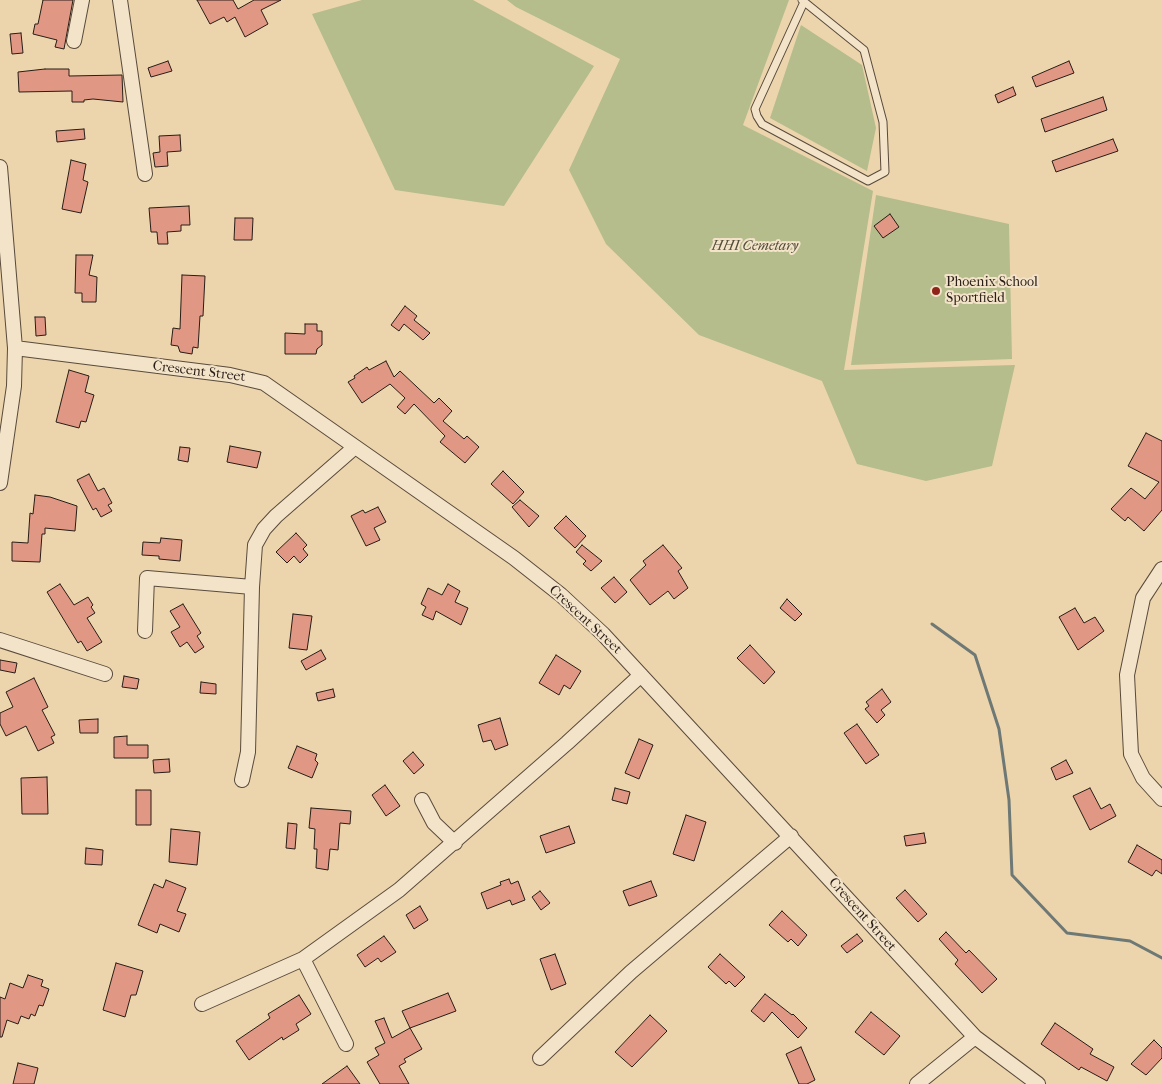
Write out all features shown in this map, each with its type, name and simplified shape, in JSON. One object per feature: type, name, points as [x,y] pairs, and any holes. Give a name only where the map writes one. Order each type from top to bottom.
[{"type":"street","points":[[74,41],[82,0]]},
{"type":"street","points":[[120,0],[145,174]]},
{"type":"street","points":[[0,167],[5,287],[15,348],[14,386],[0,483]]},
{"type":"street","name":"Crescent Street","points":[[15,348],[249,378],[264,383],[294,402],[514,558],[561,595],[641,675],[975,1037],[1038,1084]]},
{"type":"street","points":[[242,780],[248,752],[252,587],[255,545],[264,528],[355,447]]},
{"type":"street","points":[[1162,569],[1143,598],[1127,675],[1131,754],[1143,778],[1162,799]]},
{"type":"street","points":[[145,631],[147,578],[252,587]]},
{"type":"street","points":[[0,640],[105,674]]},
{"type":"street","points":[[202,1004],[303,959],[399,890],[641,675]]},
{"type":"street","points":[[422,800],[434,823],[455,842]]},
{"type":"street","points":[[540,1058],[631,972],[790,836]]},
{"type":"street","points":[[303,959],[346,1044]]},
{"type":"street","points":[[917,1084],[975,1037]]},
{"type":"lane","points":[[803,1],[864,50],[883,122],[885,172],[868,181],[762,124],[756,116],[756,109],[803,1]]},
{"type":"green space","points":[[362,0],[473,0],[594,66],[504,206],[395,190],[312,14]]},
{"type":"green space","name":"HHI Cemetary","points":[[507,0],[789,0],[743,125],[873,191],[844,370],[1015,365],[992,466],[926,481],[857,464],[822,381],[699,335],[606,244],[569,170],[620,59],[516,7]]},
{"type":"green space","points":[[801,25],[862,65],[876,128],[867,171],[770,118]]},
{"type":"green space","name":"Phoenix School Sportfield","points":[[876,195],[1009,224],[1012,359],[851,365]]},
{"type":"building","points":[[43,0],[73,0],[64,49],[55,47],[57,40],[33,34],[35,24],[38,24]]},
{"type":"building","points":[[197,0],[233,0],[238,9],[254,0],[281,0],[261,10],[268,24],[245,37],[235,17],[227,22],[224,17],[210,24]]},
{"type":"building","points":[[21,33],[23,53],[12,54],[10,34]]},
{"type":"building","points":[[168,61],[172,71],[151,77],[148,68]]},
{"type":"building","points":[[1069,61],[1074,73],[1036,87],[1032,77]]},
{"type":"building","points":[[69,69],[69,76],[122,75],[123,102],[93,99],[84,100],[84,102],[72,102],[72,91],[19,92],[18,72]]},
{"type":"building","points":[[1013,87],[1016,95],[998,103],[995,95]]},
{"type":"building","points":[[1103,97],[1107,110],[1045,132],[1041,119]]},
{"type":"building","points":[[84,129],[85,139],[57,142],[56,131]]},
{"type":"building","points":[[180,135],[181,151],[167,152],[168,166],[155,167],[153,153],[160,152],[159,136]]},
{"type":"building","points":[[1113,139],[1118,151],[1056,172],[1052,161]]},
{"type":"building","points":[[71,160],[86,164],[83,180],[88,182],[81,213],[62,209]]},
{"type":"building","points":[[189,206],[190,225],[181,225],[181,231],[167,232],[168,244],[158,244],[157,232],[151,232],[149,208]]},
{"type":"building","points":[[890,214],[899,227],[883,238],[874,226]]},
{"type":"building","points":[[235,218],[253,218],[252,240],[234,240]]},
{"type":"building","points":[[76,255],[93,255],[89,275],[97,277],[96,302],[82,302],[82,293],[75,293]]},
{"type":"building","points":[[182,275],[205,276],[203,316],[200,316],[198,348],[193,347],[192,354],[180,352],[178,346],[171,345],[173,328],[180,329]]},
{"type":"building","points":[[405,306],[417,316],[414,320],[430,333],[423,340],[404,324],[399,331],[391,325]]},
{"type":"building","points":[[35,317],[45,317],[46,335],[36,336]]},
{"type":"building","points":[[305,324],[317,324],[317,331],[322,331],[322,345],[317,349],[316,354],[285,354],[285,333],[305,334]]},
{"type":"building","points":[[386,361],[394,377],[400,371],[434,403],[439,398],[452,411],[443,421],[464,439],[467,436],[479,447],[465,463],[440,442],[445,436],[414,404],[405,414],[397,407],[405,398],[390,384],[362,403],[348,382],[367,367],[369,370]]},
{"type":"building","points":[[69,370],[89,376],[85,392],[94,395],[86,422],[81,421],[79,428],[56,422]]},
{"type":"building","points":[[1146,433],[1162,441],[1162,510],[1144,531],[1128,517],[1125,521],[1111,509],[1131,488],[1145,499],[1159,482],[1128,466]]},
{"type":"building","points":[[230,446],[261,452],[257,468],[227,462]]},
{"type":"building","points":[[180,447],[190,448],[188,462],[178,460]]},
{"type":"building","points":[[503,471],[524,492],[513,504],[491,484]]},
{"type":"building","points":[[89,474],[98,491],[104,488],[112,503],[108,505],[112,511],[101,517],[96,508],[93,510],[77,480]]},
{"type":"building","points":[[35,495],[50,497],[77,506],[75,531],[45,528],[45,534],[42,534],[40,562],[12,561],[12,542],[28,543],[30,513],[33,514]]},
{"type":"building","points":[[520,500],[539,516],[529,527],[512,507]]},
{"type":"building","points":[[378,507],[386,522],[374,528],[380,540],[366,546],[351,516],[363,510],[365,513]]},
{"type":"building","points":[[566,516],[586,536],[575,548],[554,528]]},
{"type":"building","points":[[296,533],[307,545],[303,549],[308,555],[300,563],[294,556],[287,563],[276,552]]},
{"type":"building","points":[[161,538],[182,540],[180,561],[159,559],[159,556],[142,555],[143,542],[160,543]]},
{"type":"building","points":[[582,545],[602,561],[591,571],[583,564],[586,561],[576,552]]},
{"type":"building","points":[[663,545],[682,568],[678,571],[688,588],[674,599],[668,591],[650,605],[630,580],[646,565],[643,561]]},
{"type":"building","points":[[614,577],[627,592],[615,603],[601,588]]},
{"type":"building","points":[[60,584],[74,605],[88,597],[93,605],[91,607],[95,613],[87,618],[102,642],[87,651],[81,641],[78,643],[47,592]]},
{"type":"building","points":[[448,584],[460,591],[455,602],[468,608],[461,625],[436,611],[433,620],[422,615],[426,607],[421,604],[428,588],[442,595]]},
{"type":"building","points":[[787,599],[802,614],[795,621],[780,608]]},
{"type":"building","points":[[183,604],[201,633],[197,636],[204,647],[195,653],[187,642],[180,647],[171,632],[180,627],[170,611]]},
{"type":"building","points":[[1075,608],[1084,623],[1095,617],[1104,631],[1078,650],[1059,617]]},
{"type":"building","points":[[293,614],[312,616],[307,650],[289,648]]},
{"type":"building","points":[[750,645],[775,672],[764,684],[737,658]]},
{"type":"building","points":[[321,650],[326,659],[306,670],[301,661]]},
{"type":"building","points":[[556,655],[581,671],[570,689],[564,685],[559,695],[539,683]]},
{"type":"building","points":[[0,660],[17,663],[15,673],[0,670]]},
{"type":"building","points":[[124,676],[139,679],[137,689],[122,687]]},
{"type":"building","points":[[34,678],[48,707],[42,710],[55,735],[51,737],[54,743],[38,751],[26,726],[6,736],[0,724],[0,713],[13,707],[6,692]]},
{"type":"building","points":[[201,682],[216,684],[216,694],[200,693]]},
{"type":"building","points":[[333,689],[335,697],[318,701],[316,693]]},
{"type":"building","points":[[882,689],[891,702],[881,710],[885,715],[877,723],[865,709],[869,706],[866,702]]},
{"type":"building","points":[[500,718],[508,745],[495,750],[491,740],[483,742],[478,725]]},
{"type":"building","points":[[98,719],[98,733],[80,733],[79,720]]},
{"type":"building","points":[[857,724],[879,755],[866,764],[844,733]]},
{"type":"building","points":[[127,736],[127,745],[148,745],[148,758],[114,758],[114,737]]},
{"type":"building","points":[[639,739],[653,745],[639,779],[625,773]]},
{"type":"building","points":[[297,746],[317,754],[315,760],[318,763],[312,778],[288,768]]},
{"type":"building","points":[[413,752],[424,765],[414,774],[403,761]]},
{"type":"building","points":[[169,759],[170,772],[154,773],[153,760]]},
{"type":"building","points":[[1066,760],[1073,773],[1056,780],[1051,768]]},
{"type":"building","points":[[47,777],[48,814],[22,814],[21,778]]},
{"type":"building","points":[[385,785],[400,806],[386,816],[372,795]]},
{"type":"building","points":[[615,788],[630,792],[627,804],[612,800]]},
{"type":"building","points":[[1090,788],[1101,809],[1110,804],[1116,816],[1090,830],[1073,796]]},
{"type":"building","points":[[136,790],[151,790],[151,825],[136,825]]},
{"type":"building","points":[[311,808],[351,811],[350,824],[340,823],[338,850],[330,849],[328,870],[316,868],[317,849],[314,849],[315,829],[309,828]]},
{"type":"building","points":[[686,815],[706,822],[694,861],[673,854]]},
{"type":"building","points":[[288,823],[297,824],[295,849],[286,848]]},
{"type":"building","points":[[569,826],[575,843],[546,853],[540,836]]},
{"type":"building","points":[[171,829],[200,832],[197,865],[169,862]]},
{"type":"building","points":[[924,833],[926,843],[906,846],[904,836]]},
{"type":"building","points":[[1137,845],[1162,860],[1162,874],[1156,870],[1152,876],[1128,862]]},
{"type":"building","points":[[86,848],[103,850],[102,865],[85,864]]},
{"type":"building","points":[[509,879],[511,884],[518,881],[525,900],[512,905],[510,900],[487,909],[481,893],[501,885],[500,882]]},
{"type":"building","points":[[166,880],[186,888],[177,911],[186,914],[179,932],[160,924],[157,933],[138,925],[154,884],[163,888]]},
{"type":"building","points":[[651,881],[657,896],[629,906],[623,891]]},
{"type":"building","points":[[905,890],[927,914],[918,922],[896,898]]},
{"type":"building","points":[[540,891],[550,903],[541,910],[532,897]]},
{"type":"building","points":[[420,906],[428,920],[414,929],[406,915]]},
{"type":"building","points":[[782,911],[807,935],[798,946],[791,939],[788,942],[769,925]]},
{"type":"building","points":[[946,932],[966,953],[969,950],[997,979],[982,993],[955,964],[958,960],[939,939]]},
{"type":"building","points":[[857,934],[863,941],[847,953],[841,946]]},
{"type":"building","points":[[384,936],[396,952],[381,962],[378,958],[365,967],[357,955]]},
{"type":"building","points":[[555,954],[566,984],[551,990],[540,959]]},
{"type":"building","points":[[720,954],[745,977],[735,987],[729,981],[726,984],[708,967]]},
{"type":"building","points":[[116,963],[143,971],[136,995],[131,995],[125,1017],[103,1010]]},
{"type":"building","points":[[28,975],[43,980],[41,986],[49,989],[43,1006],[39,1005],[35,1016],[31,1014],[29,1019],[21,1016],[18,1024],[7,1020],[2,1037],[0,1037],[0,997],[5,999],[10,983],[23,988]]},
{"type":"building","points":[[448,993],[456,1011],[410,1028],[402,1011]]},
{"type":"building","points":[[765,994],[793,1014],[807,1028],[798,1038],[772,1012],[764,1022],[751,1011]]},
{"type":"building","points":[[299,995],[311,1014],[296,1024],[299,1030],[283,1040],[282,1037],[249,1060],[236,1041],[270,1018],[268,1014]]},
{"type":"building","points":[[871,1012],[900,1036],[884,1055],[855,1032]]},
{"type":"building","points":[[650,1015],[667,1031],[632,1067],[615,1052]]},
{"type":"building","points":[[384,1018],[392,1038],[410,1028],[422,1049],[404,1059],[406,1062],[399,1066],[409,1084],[380,1084],[367,1062],[379,1055],[375,1048],[385,1043],[375,1021]]},
{"type":"building","points":[[1055,1023],[1093,1049],[1090,1054],[1114,1067],[1107,1081],[1081,1067],[1079,1070],[1041,1044]]},
{"type":"building","points":[[1154,1040],[1162,1048],[1162,1058],[1146,1075],[1131,1064]]},
{"type":"building","points":[[801,1047],[815,1080],[807,1084],[799,1084],[786,1054]]},
{"type":"building","points":[[18,1063],[38,1068],[34,1084],[13,1084]]},
{"type":"building","points":[[347,1066],[360,1084],[322,1084]]},
{"type":"waterway","points":[[932,624],[975,655],[999,729],[1009,800],[1012,875],[1067,933],[1130,941],[1162,958]]},
{"type":"place","name":"Phoenix School Sportfield","points":[[936,291]]}]
